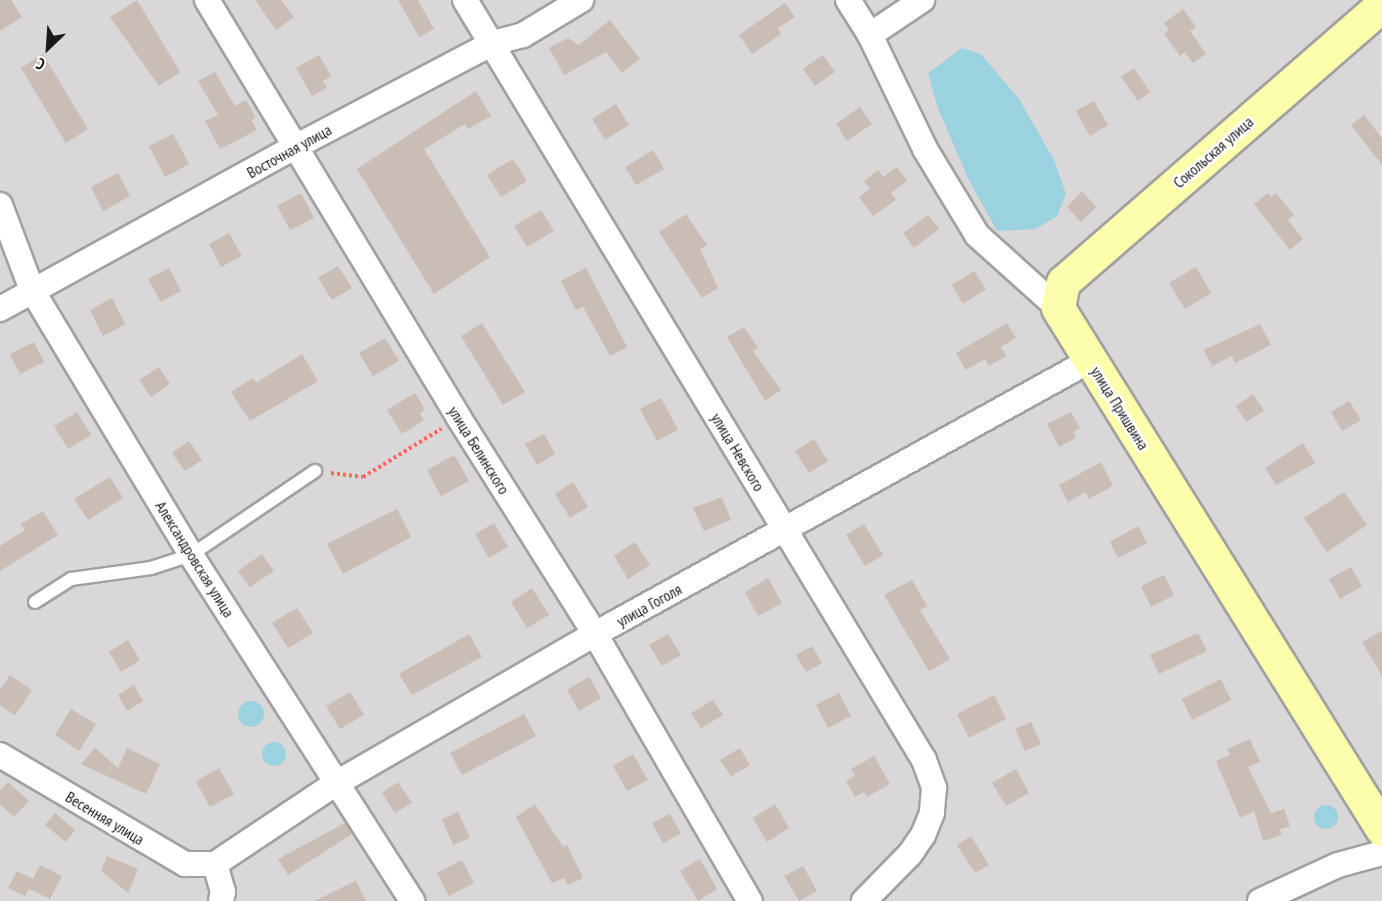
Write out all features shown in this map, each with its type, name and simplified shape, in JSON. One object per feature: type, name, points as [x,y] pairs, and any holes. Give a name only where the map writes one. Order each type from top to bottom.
[{"type":"street","name":"улица Белинского","points":[[207,0],[293,148],[595,634],[750,901]]},
{"type":"street","name":"улица Невского","points":[[465,0],[924,760],[934,788],[932,813],[923,835],[910,854],[864,901]]},
{"type":"street","name":"Восточная улица","points":[[0,309],[293,148],[493,43],[523,36],[581,0]]},
{"type":"street","name":"улица Пришвина","points":[[848,0],[870,35],[925,149],[977,235],[1058,308],[1382,829]]},
{"type":"street","points":[[870,35],[922,0]]},
{"type":"street","name":"Сокольская улица","points":[[1058,308],[1064,282],[1382,5]]},
{"type":"street","name":"Александровская улица","points":[[0,205],[32,290],[191,555],[335,784],[412,901]]},
{"type":"street","name":"улица Гоголя","points":[[215,864],[335,784],[595,634],[1091,360]]},
{"type":"street","name":"Весенняя улица","points":[[0,755],[185,864],[215,864]]},
{"type":"street","points":[[1260,901],[1338,865],[1382,853]]},
{"type":"street","points":[[215,864],[223,892],[221,901]]},
{"type":"lane","points":[[35,602],[70,579],[151,568],[191,555],[315,471]]},
{"type":"path","points":[[315,471],[363,477],[459,418]]},
{"type":"shaded area","points":[[0,0],[1381,0],[1382,901],[0,901]]},
{"type":"water","points":[[962,48],[981,54],[1019,99],[1054,160],[1066,194],[1057,216],[1036,229],[997,231],[968,178],[937,106],[928,73]]},
{"type":"water","points":[[251,701],[260,705],[264,714],[260,723],[251,727],[242,723],[238,714],[242,705]]},
{"type":"water","points":[[274,742],[283,745],[286,754],[283,763],[274,766],[265,763],[262,754],[265,745]]},
{"type":"water","points":[[1326,805],[1335,808],[1338,817],[1335,826],[1326,829],[1317,826],[1314,817],[1317,808]]},
{"type":"building","points":[[0,0],[11,0],[22,17],[0,31]]},
{"type":"building","points":[[137,0],[180,72],[159,86],[110,17]]},
{"type":"building","points":[[255,0],[281,0],[294,17],[276,30]]},
{"type":"building","points":[[398,0],[418,0],[434,29],[419,37]]},
{"type":"building","points":[[785,3],[795,17],[778,28],[781,34],[752,54],[739,35]]},
{"type":"building","points":[[1183,9],[1196,27],[1190,31],[1206,54],[1193,63],[1185,52],[1180,56],[1164,34],[1169,30],[1164,23]]},
{"type":"building","points":[[610,20],[640,59],[622,73],[606,52],[564,75],[549,48],[568,38],[579,45]]},
{"type":"building","points":[[43,54],[88,129],[66,143],[21,68]]},
{"type":"building","points":[[319,55],[331,76],[323,81],[327,88],[312,96],[296,68]]},
{"type":"building","points":[[823,55],[835,72],[815,86],[803,69]]},
{"type":"building","points":[[1134,68],[1150,92],[1138,101],[1121,77]]},
{"type":"building","points":[[215,72],[235,106],[246,100],[256,118],[251,120],[257,130],[220,149],[205,121],[218,115],[198,81]]},
{"type":"building","points":[[476,91],[491,116],[468,129],[465,124],[424,149],[490,257],[434,294],[357,169]]},
{"type":"building","points":[[1094,101],[1108,125],[1090,136],[1076,111]]},
{"type":"building","points":[[616,104],[629,125],[605,140],[592,119]]},
{"type":"building","points":[[860,107],[872,124],[847,141],[836,124]]},
{"type":"building","points":[[1364,115],[1382,138],[1382,165],[1351,125]]},
{"type":"building","points":[[173,134],[189,164],[165,177],[149,146]]},
{"type":"building","points":[[653,150],[664,169],[636,185],[625,167]]},
{"type":"building","points":[[513,159],[527,181],[501,197],[487,175]]},
{"type":"building","points":[[897,167],[907,181],[891,193],[896,200],[873,216],[859,197],[870,189],[864,181],[878,170],[883,177]]},
{"type":"building","points":[[118,173],[130,196],[103,211],[91,187]]},
{"type":"building","points":[[1082,191],[1096,207],[1081,222],[1067,207]]},
{"type":"building","points":[[301,193],[314,218],[290,230],[277,206]]},
{"type":"building","points":[[1268,193],[1271,197],[1276,193],[1294,215],[1288,220],[1303,239],[1290,250],[1254,204]]},
{"type":"building","points":[[541,210],[554,231],[527,247],[514,226]]},
{"type":"building","points":[[686,214],[707,245],[700,249],[718,288],[702,298],[659,232]]},
{"type":"building","points":[[928,215],[939,229],[914,248],[903,233]]},
{"type":"building","points":[[229,233],[242,256],[221,267],[209,244]]},
{"type":"building","points":[[338,266],[352,288],[332,300],[318,278]]},
{"type":"building","points":[[1196,267],[1211,293],[1185,309],[1169,283]]},
{"type":"building","points":[[169,268],[181,291],[161,302],[148,279]]},
{"type":"building","points":[[586,268],[627,347],[610,356],[583,307],[576,310],[561,281]]},
{"type":"building","points":[[974,271],[986,289],[963,304],[952,285]]},
{"type":"building","points":[[112,298],[125,324],[103,336],[90,310]]},
{"type":"building","points":[[482,323],[525,392],[503,405],[461,336]]},
{"type":"building","points":[[1007,323],[1016,338],[1001,347],[1006,356],[989,366],[985,359],[966,370],[956,353]]},
{"type":"building","points":[[1260,324],[1271,345],[1235,363],[1232,356],[1212,366],[1204,350]]},
{"type":"building","points":[[744,327],[758,348],[753,351],[781,390],[765,401],[727,337]]},
{"type":"building","points":[[385,338],[399,361],[373,376],[359,353]]},
{"type":"building","points":[[34,342],[44,362],[20,374],[10,354]]},
{"type":"building","points":[[302,354],[318,381],[250,421],[231,392],[253,378],[256,383]]},
{"type":"building","points":[[159,367],[170,384],[151,397],[139,380]]},
{"type":"building","points":[[415,393],[425,410],[420,413],[424,420],[402,434],[387,410]]},
{"type":"building","points":[[1253,394],[1264,411],[1246,422],[1236,406]]},
{"type":"building","points":[[661,398],[678,430],[657,441],[640,409]]},
{"type":"building","points":[[1349,401],[1361,420],[1342,431],[1331,412]]},
{"type":"building","points":[[77,412],[91,435],[68,449],[54,426]]},
{"type":"building","points":[[1071,412],[1080,428],[1073,432],[1076,438],[1059,447],[1047,424]]},
{"type":"building","points":[[544,434],[555,454],[537,465],[525,444]]},
{"type":"building","points":[[814,439],[828,461],[809,473],[795,451]]},
{"type":"building","points":[[189,441],[202,460],[185,471],[172,453]]},
{"type":"building","points":[[1303,443],[1315,463],[1276,485],[1265,468]]},
{"type":"building","points":[[454,455],[469,481],[441,496],[427,470]]},
{"type":"building","points":[[1101,462],[1113,486],[1089,499],[1086,492],[1068,502],[1059,485]]},
{"type":"building","points":[[110,477],[123,498],[88,520],[74,499]]},
{"type":"building","points":[[573,482],[588,507],[570,518],[555,494]]},
{"type":"building","points":[[1344,492],[1367,525],[1327,552],[1304,518]]},
{"type":"building","points":[[722,497],[731,520],[704,531],[693,508]]},
{"type":"building","points":[[397,509],[411,537],[343,574],[327,544]]},
{"type":"building","points":[[43,511],[58,535],[0,571],[0,546],[25,530],[21,524]]},
{"type":"building","points":[[494,523],[508,547],[489,558],[475,534]]},
{"type":"building","points":[[864,524],[883,555],[865,566],[846,535]]},
{"type":"building","points":[[1138,526],[1147,543],[1118,558],[1110,542]]},
{"type":"building","points":[[635,542],[650,565],[628,579],[614,556]]},
{"type":"building","points":[[262,554],[274,571],[250,587],[238,571]]},
{"type":"building","points":[[1351,567],[1362,586],[1340,599],[1329,579]]},
{"type":"building","points":[[1164,575],[1174,595],[1151,607],[1141,586]]},
{"type":"building","points":[[768,578],[782,603],[758,616],[745,592]]},
{"type":"building","points":[[912,580],[927,606],[920,610],[950,659],[929,671],[884,595]]},
{"type":"building","points":[[532,588],[549,615],[527,628],[511,602]]},
{"type":"building","points":[[297,608],[313,633],[288,648],[272,623]]},
{"type":"building","points":[[1382,631],[1382,676],[1362,642]]},
{"type":"building","points":[[1198,633],[1207,651],[1159,674],[1150,655]]},
{"type":"building","points":[[469,634],[482,657],[412,695],[399,674]]},
{"type":"building","points":[[668,634],[681,655],[662,666],[649,645]]},
{"type":"building","points":[[128,640],[140,660],[121,672],[109,652]]},
{"type":"building","points":[[812,646],[822,663],[806,672],[796,655]]},
{"type":"building","points":[[10,675],[32,690],[15,715],[0,705],[0,690]]},
{"type":"building","points":[[589,677],[601,698],[579,711],[567,690]]},
{"type":"building","points":[[1221,679],[1231,700],[1192,720],[1182,699]]},
{"type":"building","points":[[134,685],[143,701],[127,711],[118,695]]},
{"type":"building","points":[[350,692],[364,715],[340,729],[326,706]]},
{"type":"building","points":[[839,693],[851,716],[828,728],[816,705]]},
{"type":"building","points":[[994,695],[1006,719],[969,738],[957,714]]},
{"type":"building","points":[[713,700],[723,715],[701,728],[691,713]]},
{"type":"building","points":[[71,709],[96,724],[79,751],[55,735]]},
{"type":"building","points":[[524,714],[536,736],[462,775],[450,753]]},
{"type":"building","points":[[1031,722],[1041,744],[1025,751],[1015,729]]},
{"type":"building","points":[[1250,739],[1260,762],[1248,767],[1271,813],[1284,809],[1290,826],[1280,829],[1282,835],[1263,841],[1254,811],[1240,818],[1216,761],[1230,755],[1227,749]]},
{"type":"building","points":[[95,748],[118,768],[127,748],[160,764],[146,794],[81,764]]},
{"type":"building","points":[[740,748],[750,765],[731,776],[720,760]]},
{"type":"building","points":[[633,754],[648,780],[627,791],[613,766]]},
{"type":"building","points":[[874,756],[890,784],[867,797],[864,792],[855,797],[846,781],[855,776],[851,769]]},
{"type":"building","points":[[219,768],[234,794],[210,807],[195,780],[200,783],[198,780]]},
{"type":"building","points":[[1016,769],[1029,793],[1006,806],[992,783]]},
{"type":"building","points":[[8,782],[29,801],[14,817],[0,804],[0,791]]},
{"type":"building","points":[[398,782],[412,803],[395,813],[382,793]]},
{"type":"building","points":[[535,804],[563,847],[567,845],[583,878],[568,885],[564,878],[552,883],[516,817]]},
{"type":"building","points":[[775,804],[789,828],[767,842],[753,818]]},
{"type":"building","points":[[458,812],[470,838],[453,845],[442,819]]},
{"type":"building","points":[[55,813],[75,830],[66,842],[45,825]]},
{"type":"building","points":[[670,814],[681,833],[663,843],[652,823]]},
{"type":"building","points":[[345,823],[352,834],[288,875],[278,859]]},
{"type":"building","points":[[971,836],[989,865],[975,873],[957,845]]},
{"type":"building","points":[[107,856],[138,869],[128,893],[101,871]]},
{"type":"building","points":[[700,859],[717,889],[698,901],[680,871]]},
{"type":"building","points":[[462,860],[474,883],[449,896],[437,873]]},
{"type":"building","points":[[40,865],[62,876],[50,899],[29,889],[25,896],[8,888],[17,871],[33,879]]},
{"type":"building","points":[[803,866],[817,891],[799,901],[784,876]]},
{"type":"building","points":[[356,881],[366,901],[315,901],[347,885]]}]
